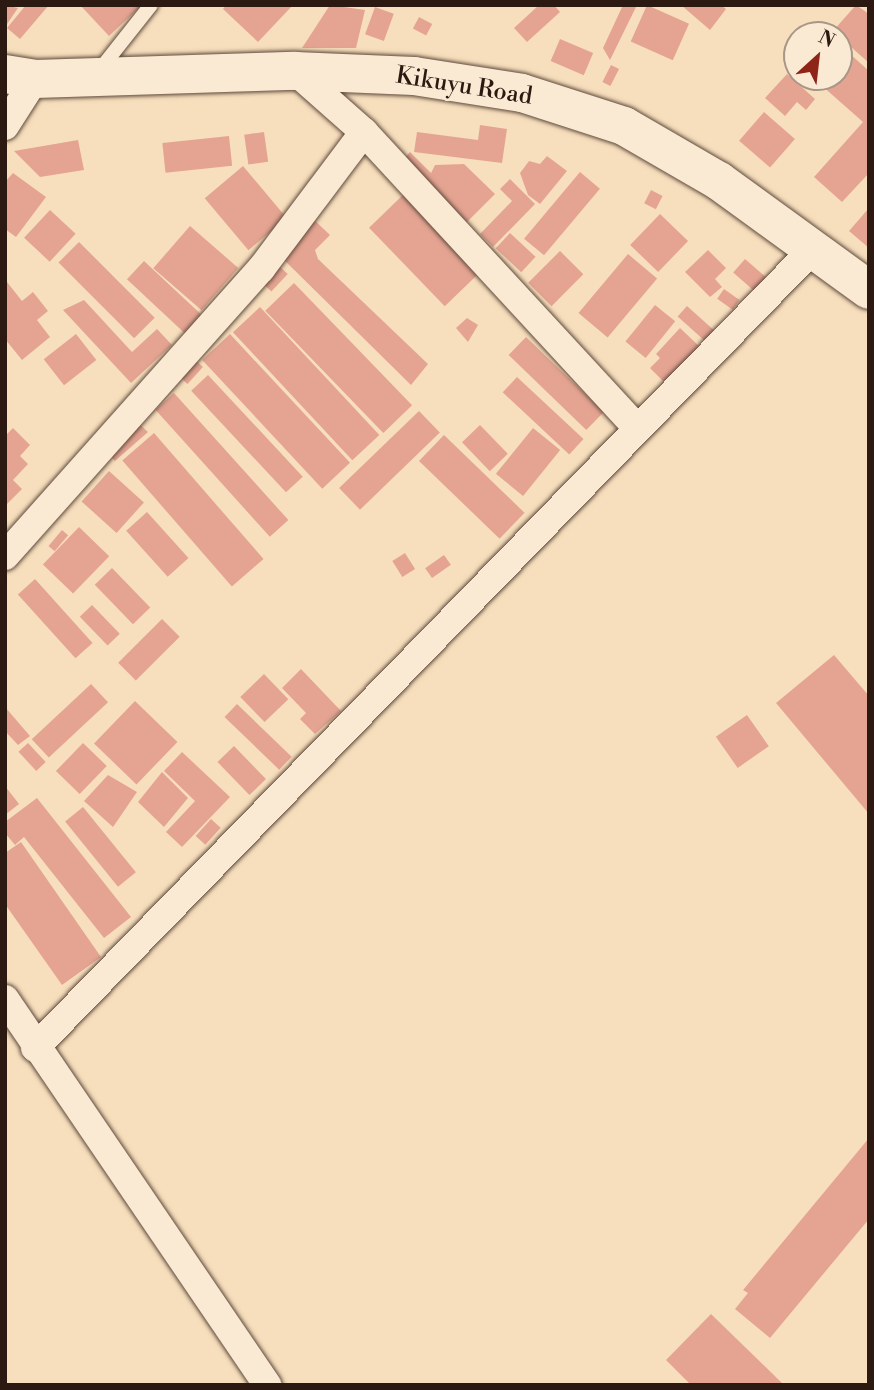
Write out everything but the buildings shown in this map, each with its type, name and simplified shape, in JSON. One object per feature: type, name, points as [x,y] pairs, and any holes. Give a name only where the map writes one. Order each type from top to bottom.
[{"type":"main road","name":"Kikuyu Road","points":[[20,76],[295,71],[414,76],[508,91],[624,126],[719,181],[815,247],[869,290]]},
{"type":"street","points":[[295,71],[364,132],[635,426]]},
{"type":"street","points":[[5,126],[20,76]]},
{"type":"street","points":[[5,556],[261,269],[364,132]]},
{"type":"street","points":[[35,1048],[635,426],[815,247]]},
{"type":"street","points":[[5,999],[35,1048],[267,1385]]},
{"type":"lane","points":[[95,75],[151,5]]}]
